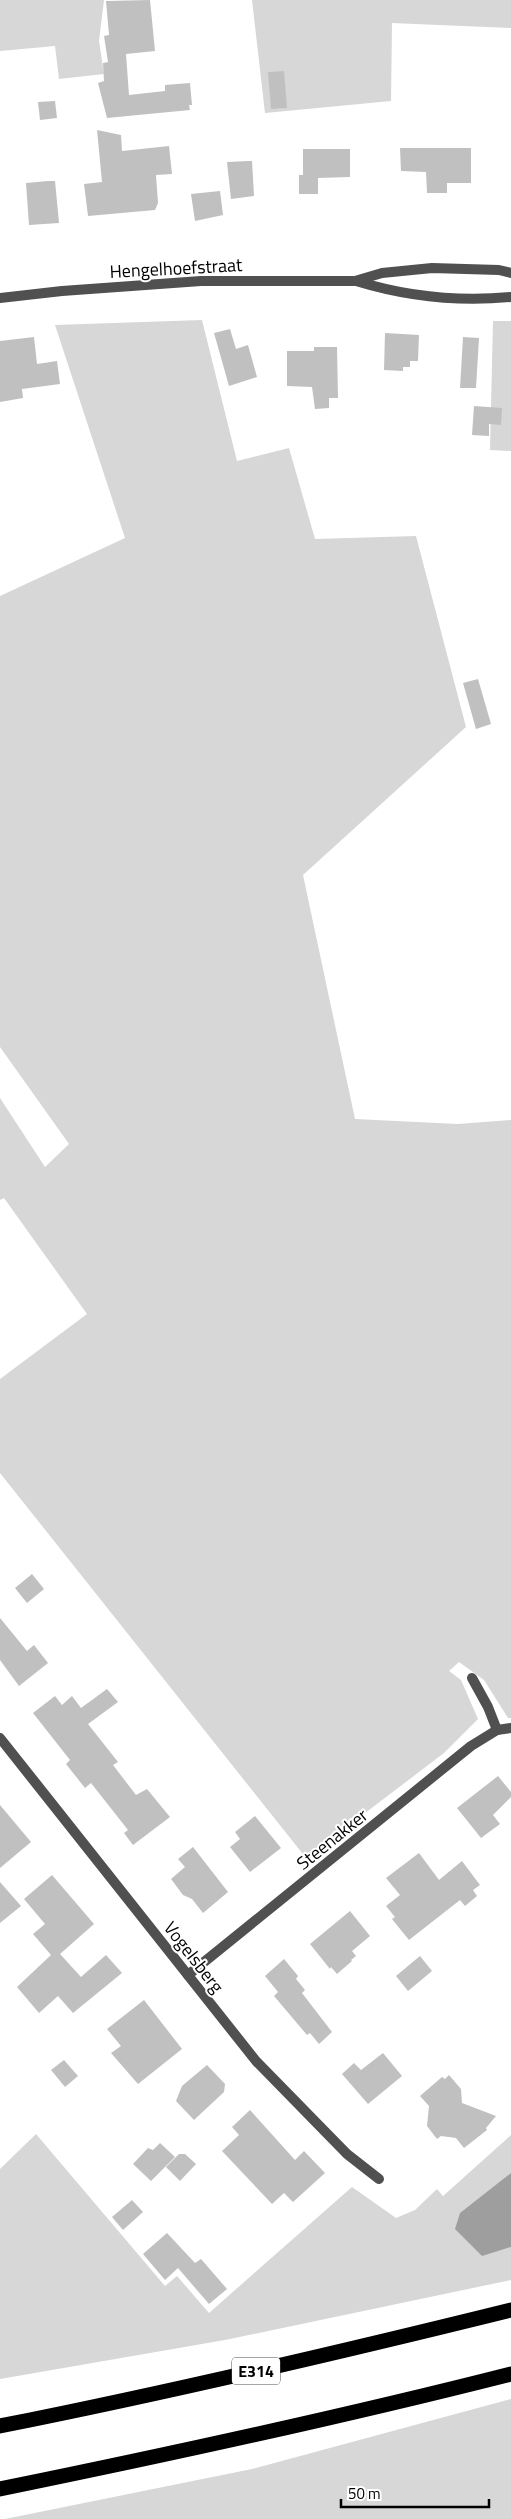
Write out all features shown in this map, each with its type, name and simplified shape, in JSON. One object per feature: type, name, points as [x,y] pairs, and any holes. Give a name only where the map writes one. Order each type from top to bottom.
[{"type":"highway","name":"E314","points":[[0,2426],[115,2404],[364,2347],[511,2310]]},
{"type":"highway","points":[[0,2489],[134,2462],[381,2407],[511,2374]]},
{"type":"street","name":"Hengelhoefstraat","points":[[355,281],[382,273],[432,268],[499,270],[511,273]]},
{"type":"street","name":"Hengelhoefstraat","points":[[0,298],[62,290],[201,281],[355,281],[379,288],[422,296],[491,299],[511,297]]},
{"type":"street","points":[[472,1678],[488,1707],[497,1730]]},
{"type":"street","name":"Steenakker","points":[[188,1975],[471,1746],[497,1730],[511,1728]]},
{"type":"street","name":"Vogelsberg","points":[[0,1738],[256,2061],[347,2154],[380,2179]]},
{"type":"shaded area","points":[[0,0],[104,0],[99,41],[104,74],[59,79],[55,46],[0,51]]},
{"type":"shaded area","points":[[252,0],[511,0],[511,28],[392,23],[391,101],[265,113]]},
{"type":"shaded area","points":[[202,320],[237,461],[289,448],[315,539],[416,536],[466,727],[303,875],[355,1119],[458,1124],[511,1120],[511,1718],[508,1718],[484,1680],[459,1662],[449,1671],[461,1680],[478,1719],[444,1753],[306,1858],[0,1473],[0,1379],[87,1314],[4,1198],[0,1200],[0,1098],[45,1167],[69,1144],[0,1047],[0,596],[125,538],[55,325]]},
{"type":"shaded area","points":[[493,321],[511,321],[511,451],[490,450]]},
{"type":"shaded area","points":[[36,2134],[165,2286],[177,2276],[209,2313],[352,2187],[396,2218],[415,2210],[437,2189],[443,2196],[511,2135],[511,2173],[501,2182],[482,2255],[511,2247],[511,2280],[225,2340],[0,2379],[0,2169]]},
{"type":"shaded area","points":[[511,2173],[511,2247],[482,2256],[455,2229],[460,2213]]},
{"type":"shaded area","points":[[511,2399],[511,2519],[5,2519],[252,2469]]},
{"type":"building","points":[[150,0],[155,51],[126,54],[129,95],[165,91],[165,85],[190,83],[192,105],[189,105],[190,110],[107,118],[98,83],[104,81],[103,63],[108,62],[104,36],[109,35],[106,1]]},
{"type":"building","points":[[284,71],[287,108],[271,109],[268,72]]},
{"type":"building","points":[[55,101],[57,118],[40,120],[38,102]]},
{"type":"building","points":[[97,130],[121,135],[122,151],[169,146],[172,174],[156,175],[158,203],[155,210],[88,216],[84,184],[102,182]]},
{"type":"building","points":[[400,148],[471,148],[471,183],[447,183],[447,193],[427,193],[426,172],[401,171]]},
{"type":"building","points":[[303,149],[350,149],[350,177],[318,178],[318,194],[299,194],[299,175],[303,175]]},
{"type":"building","points":[[252,161],[254,196],[231,199],[227,162]]},
{"type":"building","points":[[55,181],[59,223],[29,225],[26,183]]},
{"type":"building","points":[[220,191],[223,215],[195,221],[191,194]]},
{"type":"building","points":[[230,329],[236,349],[248,345],[257,377],[229,386],[214,333]]},
{"type":"building","points":[[385,333],[419,335],[418,361],[410,361],[410,367],[403,367],[403,371],[384,370]]},
{"type":"building","points":[[34,337],[37,364],[57,361],[60,384],[22,389],[23,398],[0,402],[0,341]]},
{"type":"building","points":[[463,337],[479,338],[476,388],[460,388]]},
{"type":"building","points":[[314,347],[337,347],[338,398],[329,398],[329,408],[315,409],[312,387],[287,386],[287,351],[314,351]]},
{"type":"building","points":[[474,406],[502,408],[501,425],[489,424],[489,436],[472,435]]},
{"type":"building","points":[[478,679],[491,724],[476,729],[463,683]]},
{"type":"building","points":[[32,1574],[44,1589],[27,1603],[15,1588]]},
{"type":"building","points":[[0,1618],[27,1651],[34,1645],[48,1663],[19,1686],[0,1660]]},
{"type":"building","points":[[107,1689],[118,1702],[88,1724],[118,1762],[113,1765],[136,1795],[147,1789],[170,1817],[133,1845],[124,1833],[128,1830],[91,1783],[85,1788],[66,1764],[70,1760],[33,1713],[55,1696],[62,1705],[72,1696],[81,1708]]},
{"type":"building","points":[[498,1776],[511,1792],[511,1797],[493,1815],[500,1824],[481,1838],[457,1808]]},
{"type":"building","points":[[0,1805],[31,1842],[0,1868]]},
{"type":"building","points":[[255,1816],[281,1848],[250,1872],[230,1847],[240,1839],[235,1832]]},
{"type":"building","points":[[193,1847],[228,1892],[203,1913],[192,1899],[183,1895],[171,1879],[185,1867],[178,1859]]},
{"type":"building","points":[[419,1853],[439,1880],[462,1861],[480,1885],[473,1890],[477,1896],[465,1906],[460,1900],[409,1940],[392,1919],[395,1917],[386,1906],[400,1895],[386,1878]]},
{"type":"building","points":[[52,1875],[94,1924],[60,1954],[81,1977],[106,1955],[122,1973],[73,2013],[58,1996],[39,2013],[17,1987],[51,1955],[33,1934],[45,1924],[24,1899]]},
{"type":"building","points":[[0,1882],[21,1906],[0,1923]]},
{"type":"building","points":[[350,1911],[370,1936],[352,1951],[356,1956],[337,1974],[331,1967],[330,1969],[310,1944]]},
{"type":"building","points":[[420,1956],[432,1971],[408,1991],[396,1976]]},
{"type":"building","points":[[284,1959],[298,1976],[296,1979],[305,1990],[302,1993],[332,2032],[319,2044],[310,2033],[307,2035],[274,1996],[278,1992],[265,1976]]},
{"type":"building","points":[[144,2000],[182,2049],[138,2084],[111,2053],[121,2046],[107,2029]]},
{"type":"building","points":[[383,2053],[402,2076],[368,2104],[342,2074],[354,2063],[361,2070]]},
{"type":"building","points":[[64,2060],[78,2076],[65,2087],[51,2070]]},
{"type":"building","points":[[207,2065],[225,2084],[224,2092],[194,2120],[176,2101],[182,2086]]},
{"type":"building","points":[[449,2075],[461,2089],[462,2103],[496,2116],[486,2128],[487,2130],[464,2148],[456,2138],[441,2136],[437,2139],[427,2126],[429,2106],[420,2096],[442,2077],[445,2079]]},
{"type":"building","points":[[250,2110],[295,2160],[304,2151],[325,2173],[293,2202],[284,2193],[272,2204],[222,2151],[239,2135],[232,2127]]},
{"type":"building","points":[[160,2143],[175,2157],[151,2181],[133,2164],[148,2148],[153,2150]]},
{"type":"building","points":[[179,2154],[185,2154],[196,2164],[180,2181],[166,2167]]},
{"type":"building","points":[[132,2200],[143,2212],[123,2230],[112,2217]]},
{"type":"building","points":[[167,2233],[195,2263],[201,2259],[227,2289],[209,2304],[178,2268],[165,2280],[143,2254]]}]
